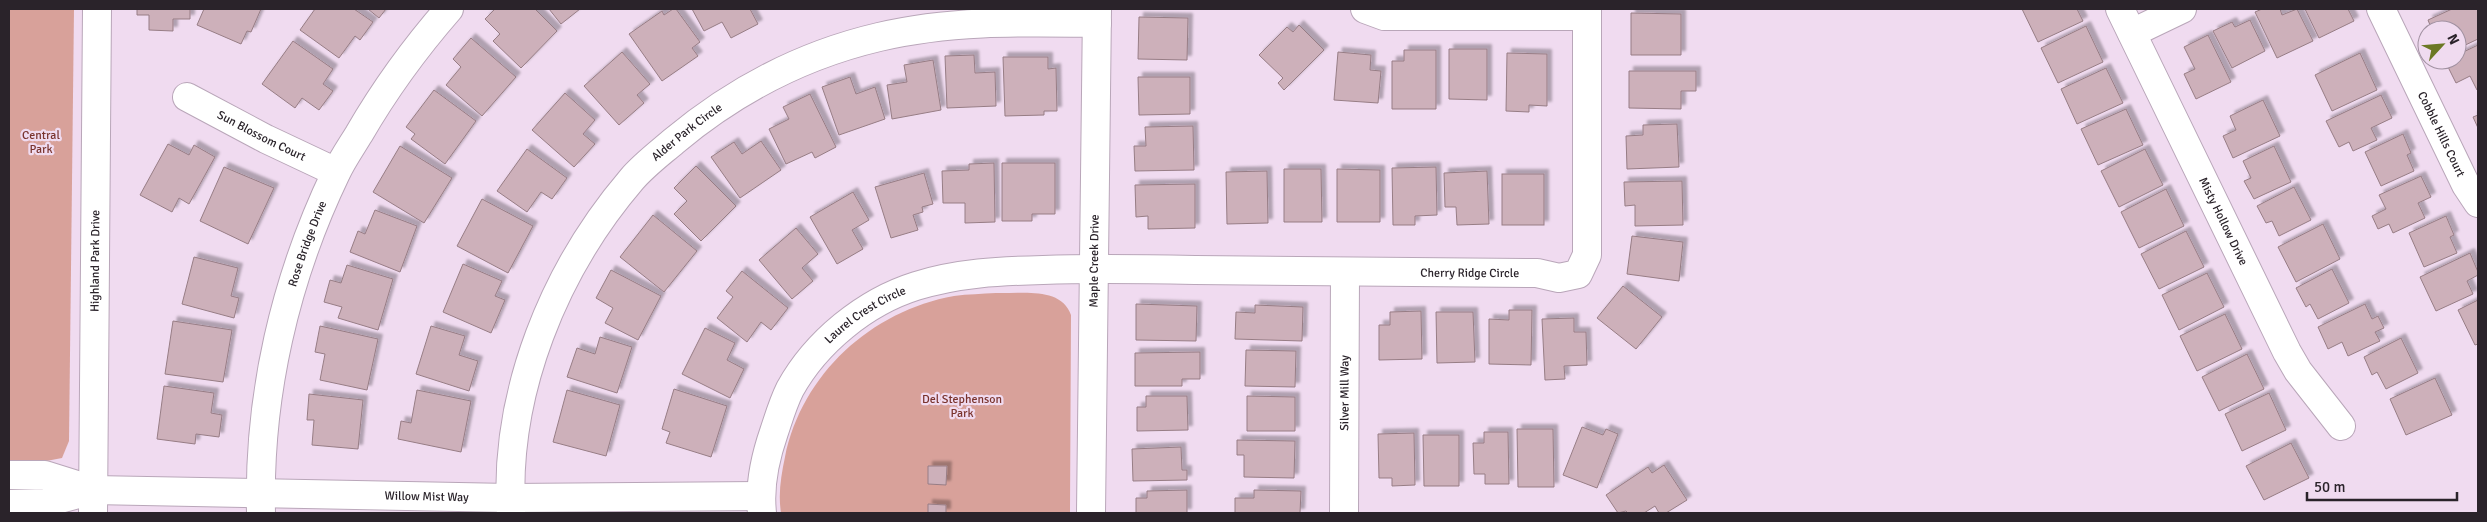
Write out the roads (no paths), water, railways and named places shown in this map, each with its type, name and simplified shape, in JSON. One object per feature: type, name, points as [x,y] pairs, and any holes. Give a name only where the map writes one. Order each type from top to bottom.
[{"type":"street","name":"Highland Park Drive","points":[[93,502],[97,9]]},
{"type":"street","name":"Rose Bridge Drive","points":[[261,504],[266,408],[282,320],[298,268],[336,172],[384,92],[449,9]]},
{"type":"street","points":[[1365,9],[1384,16],[1587,13]]},
{"type":"street","name":"Misty Hollow Drive","points":[[2120,9],[2286,352],[2298,371],[2341,426]]},
{"type":"street","points":[[2132,33],[2182,9]]},
{"type":"street","name":"Cobble Hills Court","points":[[2381,9],[2466,185],[2478,203]]},
{"type":"street","name":"Cherry Ridge Circle","points":[[1093,268],[1345,273],[1536,273],[1559,278],[1578,274],[1586,255],[1587,13]]},
{"type":"street","name":"Maple Creek Drive","points":[[1091,513],[1097,16]]},
{"type":"street","name":"Alder Park Circle","points":[[511,505],[510,458],[518,409],[535,351],[562,287],[582,248],[633,178],[696,123],[726,100],[771,76],[812,58],[880,36],[963,23],[1097,16]]},
{"type":"street","name":"Sun Blossom Court","points":[[187,97],[266,139],[336,172]]},
{"type":"street","name":"Laurel Crest Circle","points":[[761,505],[770,443],[790,389],[806,364],[854,318],[882,301],[913,287],[947,277],[982,272],[1093,268]]},
{"type":"street","name":"Silver Mill Way","points":[[1344,513],[1345,273]]},
{"type":"street","points":[[9,475],[45,475],[93,502]]},
{"type":"street","points":[[9,504],[93,502]]},
{"type":"street","name":"Willow Mist Way","points":[[93,502],[761,505]]},
{"type":"park label","name":"Central Park","points":[[41,142]]},
{"type":"park label","name":"Del Stephenson Park","points":[[962,406]]}]
